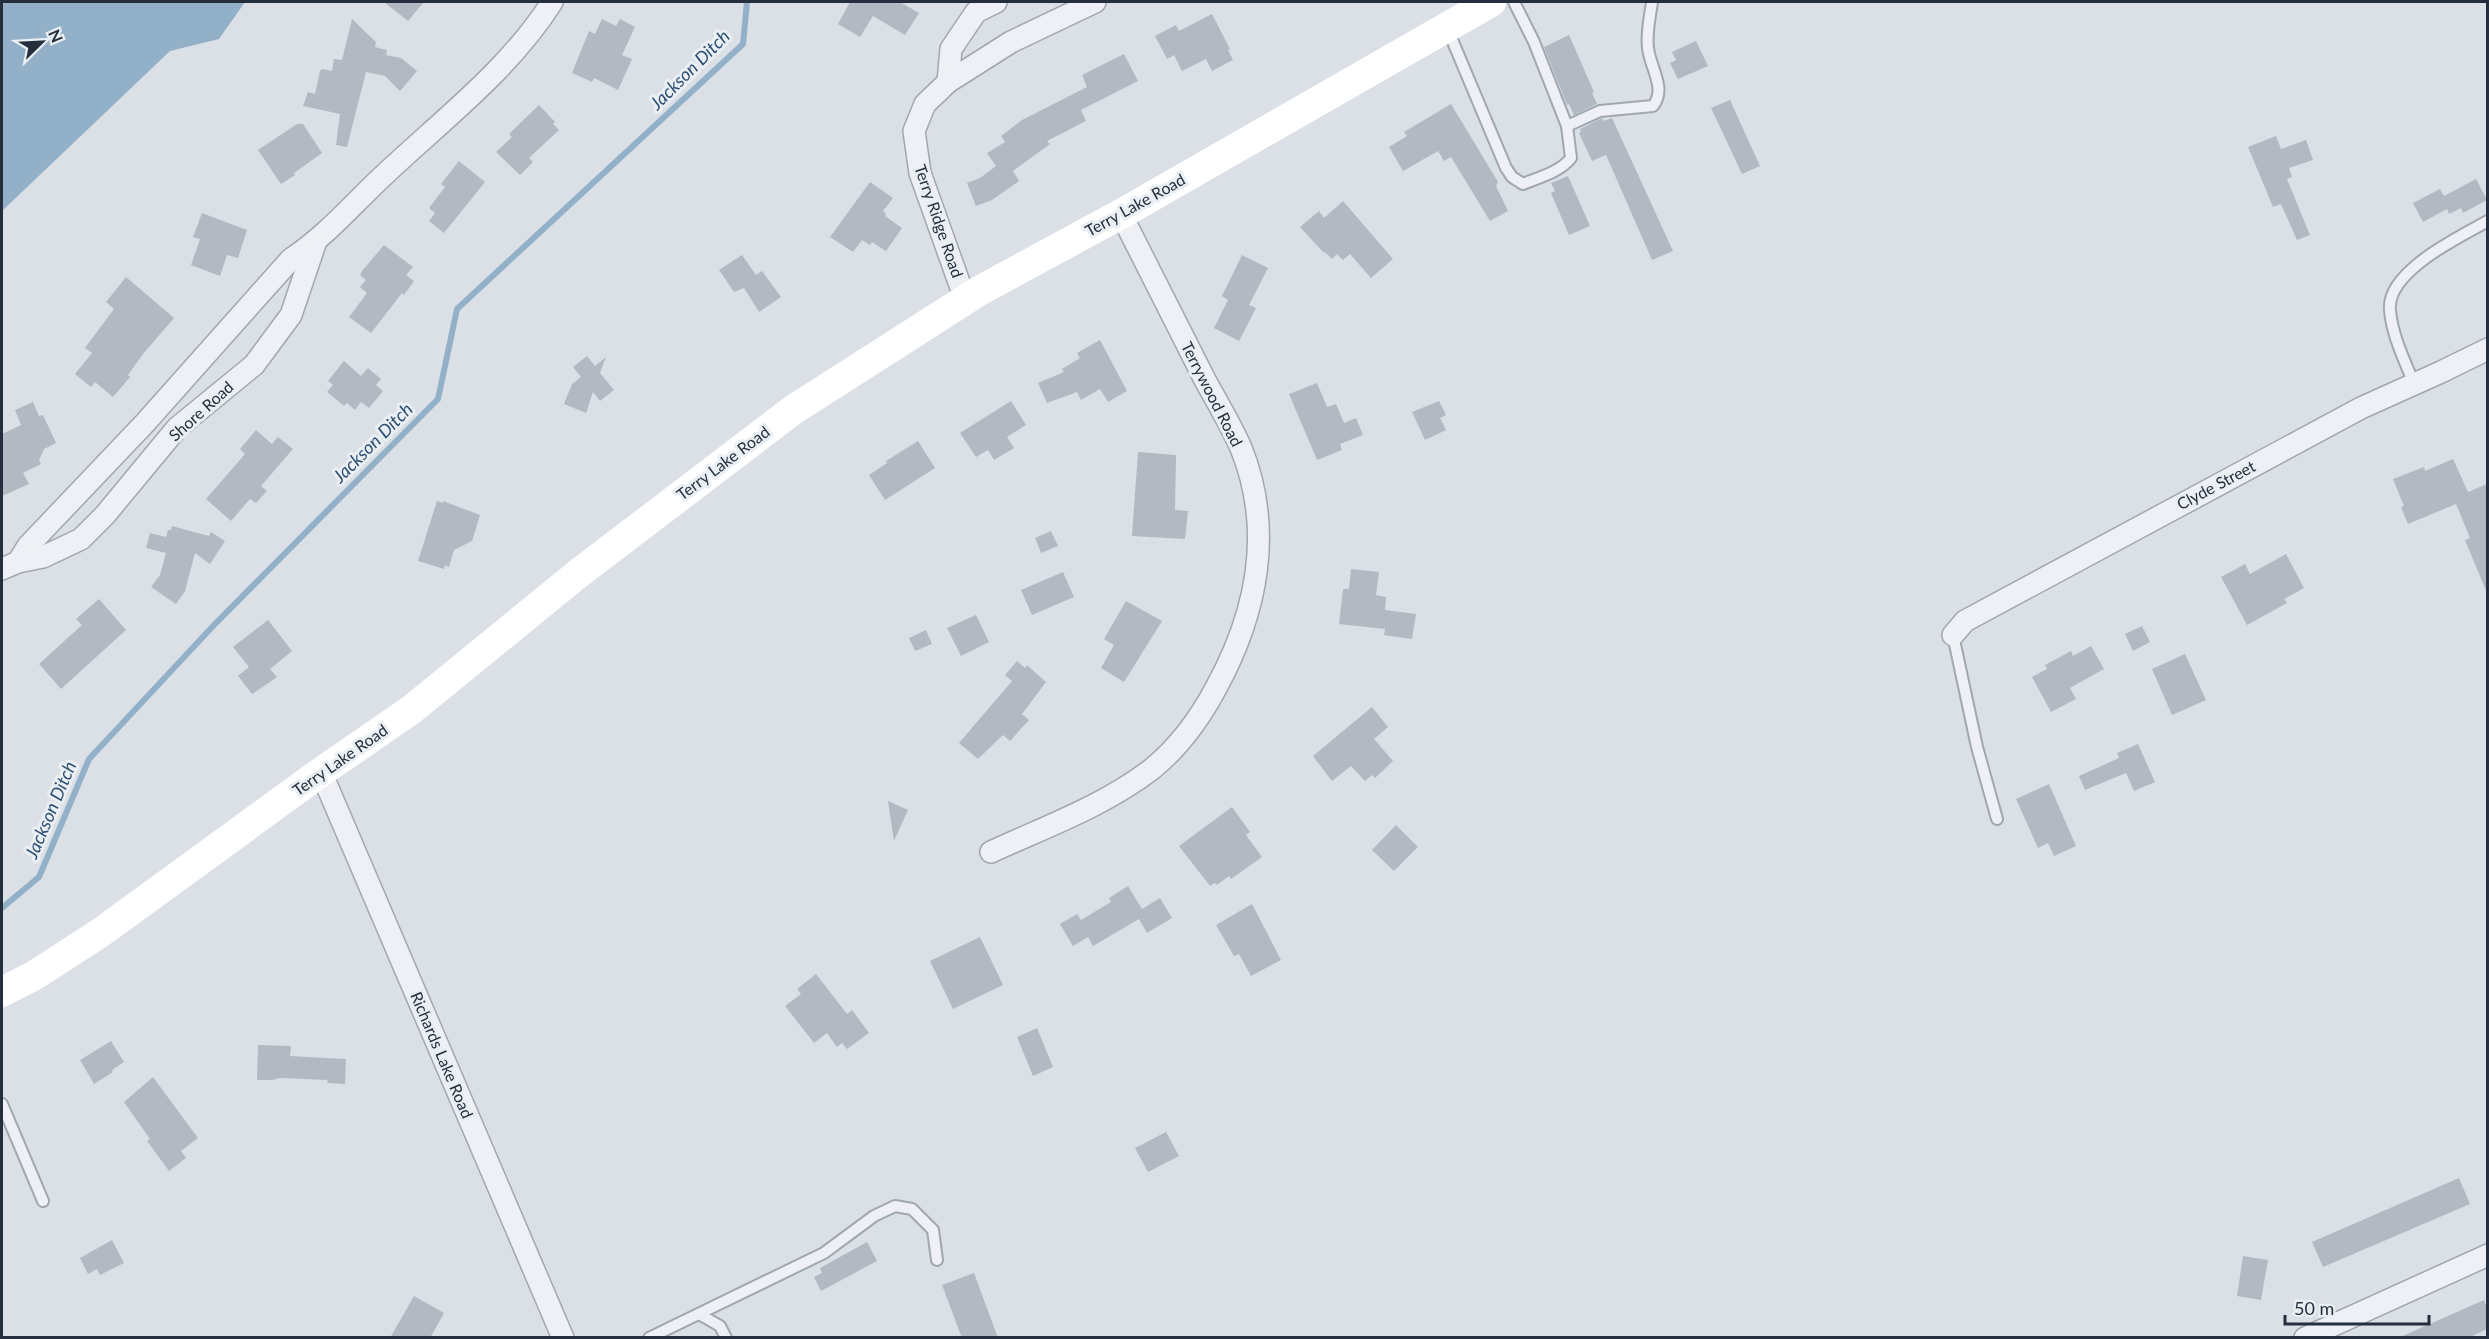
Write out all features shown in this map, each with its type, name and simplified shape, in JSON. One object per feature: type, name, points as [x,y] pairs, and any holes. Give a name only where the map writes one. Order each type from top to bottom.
[{"type":"main road","name":"Terry Lake Road","points":[[2,992],[35,975],[100,933],[321,772],[411,710],[579,573],[793,410],[965,300],[1121,214],[1491,2]]},
{"type":"street","name":"Shore Road","points":[[10,565],[145,423],[291,259],[315,244],[380,178],[508,59],[541,20],[552,2]]},
{"type":"street","points":[[948,82],[951,49],[976,12],[996,2]]},
{"type":"street","name":"Terry Ridge Road","points":[[965,300],[920,173],[914,131],[925,104],[948,82],[1011,42],[1095,2]]},
{"type":"street","name":"Terrywood Road","points":[[991,852],[1109,798],[1152,769],[1181,741],[1205,708],[1235,654],[1251,608],[1259,552],[1256,499],[1241,448],[1121,214]]},
{"type":"street","name":"Shore Road","points":[[10,565],[44,557],[81,539],[177,428],[254,364],[291,315],[315,244]]},
{"type":"street","name":"Clyde Street","points":[[1953,635],[1965,621],[2068,564],[2361,408],[2487,349]]},
{"type":"street","name":"Richards Lake Road","points":[[321,772],[563,1338]]},
{"type":"street","points":[[2305,1338],[2487,1255]]},
{"type":"lane","points":[[1447,27],[1506,168],[1512,177],[1523,183],[1565,165],[1571,158],[1567,126],[1514,2]]},
{"type":"lane","points":[[1567,126],[1600,111],[1653,106],[1657,101],[1660,91],[1647,43],[1652,2]]},
{"type":"lane","points":[[2414,384],[2397,344],[2389,308],[2393,289],[2409,271],[2432,254],[2487,221]]},
{"type":"lane","points":[[1953,635],[1977,747],[1997,819]]},
{"type":"lane","points":[[2,1104],[43,1201]]},
{"type":"lane","points":[[649,1338],[824,1253],[874,1216],[895,1206],[912,1209],[933,1230],[937,1260]]},
{"type":"lane","points":[[699,1314],[720,1326],[726,1338]]},
{"type":"water","points":[[2,2],[245,2],[219,39],[170,51],[2,211]]},
{"type":"building","points":[[384,2],[424,2],[408,21]]},
{"type":"building","points":[[850,2],[900,2],[919,13],[905,35],[873,16],[860,37],[838,24]]},
{"type":"building","points":[[1212,14],[1230,49],[1228,50],[1233,60],[1212,71],[1206,59],[1182,71],[1174,55],[1167,59],[1155,36],[1176,25],[1179,31]]},
{"type":"building","points":[[352,19],[376,42],[375,47],[387,50],[386,55],[401,58],[417,71],[400,91],[385,76],[366,72],[347,147],[336,145],[340,114],[303,106],[308,92],[315,94],[320,71],[322,69],[332,71],[334,59],[342,60]]},
{"type":"building","points":[[602,19],[616,26],[620,19],[635,27],[622,55],[632,59],[618,90],[594,78],[592,82],[572,73],[589,31],[595,34]]},
{"type":"building","points":[[1569,35],[1597,104],[1574,115],[1569,104],[1567,105],[1544,47]]},
{"type":"building","points":[[1696,41],[1708,66],[1678,79],[1670,63],[1676,60],[1672,52]]},
{"type":"building","points":[[1124,54],[1138,81],[1081,110],[1086,121],[1047,141],[1050,144],[1013,171],[1019,181],[992,200],[976,206],[967,183],[980,178],[996,166],[987,153],[1005,142],[1001,136],[1022,120],[1087,87],[1082,75]]},
{"type":"building","points":[[1730,100],[1760,166],[1742,174],[1711,108]]},
{"type":"building","points":[[1451,104],[1498,182],[1496,186],[1508,211],[1490,221],[1451,157],[1444,161],[1438,151],[1403,171],[1389,147],[1407,136],[1404,132]]},
{"type":"building","points":[[539,105],[555,122],[553,124],[559,130],[529,158],[533,162],[520,175],[496,152],[512,137],[509,134]]},
{"type":"building","points":[[1602,118],[1604,121],[1612,118],[1673,251],[1652,260],[1606,155],[1592,161],[1579,133],[1580,129]]},
{"type":"building","points":[[297,124],[303,124],[322,153],[281,184],[258,150]]},
{"type":"building","points":[[2276,136],[2281,149],[2306,140],[2313,160],[2289,168],[2292,177],[2287,179],[2310,235],[2297,240],[2281,204],[2273,207],[2248,147]]},
{"type":"building","points":[[459,161],[485,182],[444,233],[429,221],[435,213],[429,208],[445,187],[441,184]]},
{"type":"building","points":[[1568,176],[1590,226],[1569,235],[1551,193],[1555,191],[1551,183]]},
{"type":"building","points":[[2476,179],[2487,200],[2463,213],[2461,208],[2449,214],[2447,209],[2423,222],[2413,203],[2440,189],[2444,196]]},
{"type":"building","points":[[870,182],[893,198],[883,211],[885,216],[902,228],[886,251],[872,242],[870,245],[862,240],[853,252],[830,237]]},
{"type":"building","points":[[1343,201],[1393,259],[1371,278],[1350,254],[1343,260],[1337,254],[1332,259],[1300,227],[1319,211],[1324,218]]},
{"type":"building","points":[[202,213],[247,230],[238,258],[227,255],[220,276],[191,265],[200,239],[193,237]]},
{"type":"building","points":[[384,245],[413,267],[406,275],[414,281],[371,333],[349,317],[367,293],[360,287],[366,280],[360,275]]},
{"type":"building","points":[[742,255],[756,275],[762,271],[781,297],[759,312],[744,288],[734,292],[719,270]]},
{"type":"building","points":[[1242,255],[1268,268],[1249,305],[1256,308],[1239,341],[1214,328],[1228,300],[1222,296]]},
{"type":"building","points":[[126,277],[174,318],[143,354],[128,375],[130,377],[113,397],[95,382],[91,387],[75,374],[92,353],[85,348],[114,309],[106,302]]},
{"type":"building","points":[[1100,340],[1127,391],[1108,402],[1100,389],[1081,400],[1077,392],[1047,403],[1038,383],[1064,372],[1062,369],[1080,358],[1077,353]]},
{"type":"building","points":[[587,356],[595,366],[606,357],[600,373],[614,390],[600,401],[593,392],[586,413],[564,404],[572,384],[581,377],[573,367]]},
{"type":"building","points":[[344,361],[361,376],[368,368],[381,379],[376,385],[383,391],[369,408],[361,402],[355,410],[347,403],[344,406],[327,392],[333,385],[328,381]]},
{"type":"building","points":[[1317,383],[1327,407],[1336,404],[1344,423],[1356,418],[1363,435],[1340,444],[1342,450],[1317,460],[1289,394]]},
{"type":"building","points":[[1011,401],[1026,425],[1007,437],[1014,448],[994,460],[988,450],[976,457],[960,433]]},
{"type":"building","points":[[1439,401],[1446,415],[1440,418],[1446,430],[1425,440],[1412,412]]},
{"type":"building","points":[[33,402],[39,416],[43,415],[56,443],[44,449],[39,460],[41,464],[23,473],[29,484],[2,496],[2,434],[21,425],[15,410]]},
{"type":"building","points":[[256,430],[272,444],[278,437],[293,449],[261,486],[267,491],[256,503],[250,499],[231,521],[206,499],[245,454],[240,449]]},
{"type":"building","points":[[918,441],[935,468],[885,500],[869,475],[887,463],[886,461]]},
{"type":"building","points":[[1138,452],[1176,455],[1175,510],[1188,511],[1185,539],[1132,536]]},
{"type":"building","points":[[2453,459],[2468,492],[2487,484],[2487,593],[2465,540],[2470,538],[2456,504],[2408,524],[2401,507],[2404,506],[2393,479],[2424,467],[2425,471]]},
{"type":"building","points":[[437,501],[443,503],[443,501],[480,515],[472,541],[454,550],[449,567],[445,565],[444,569],[418,561]]},
{"type":"building","points":[[172,526],[209,536],[211,532],[225,541],[210,564],[195,553],[185,591],[176,604],[151,587],[160,575],[166,553],[146,548],[150,533],[166,537]]},
{"type":"building","points":[[1051,531],[1058,546],[1041,553],[1035,538]]},
{"type":"building","points":[[2286,554],[2304,588],[2284,599],[2287,603],[2247,625],[2221,577],[2245,564],[2250,574]]},
{"type":"building","points":[[1351,569],[1379,572],[1376,595],[1386,597],[1385,610],[1416,614],[1412,639],[1384,635],[1385,629],[1339,624],[1343,589],[1349,589]]},
{"type":"building","points":[[1063,572],[1074,597],[1032,615],[1021,590]]},
{"type":"building","points":[[99,599],[126,630],[61,689],[39,664],[82,625],[76,619]]},
{"type":"building","points":[[1126,601],[1162,621],[1124,682],[1101,668],[1114,645],[1104,639]]},
{"type":"building","points":[[976,615],[989,642],[961,656],[947,628]]},
{"type":"building","points":[[268,620],[292,651],[270,669],[277,677],[252,694],[238,676],[249,667],[233,647]]},
{"type":"building","points":[[2142,626],[2150,642],[2133,651],[2125,634]]},
{"type":"building","points":[[926,630],[932,644],[915,651],[909,638]]},
{"type":"building","points":[[2091,646],[2104,669],[2070,688],[2076,699],[2051,712],[2032,677],[2047,669],[2045,665],[2071,651],[2073,656]]},
{"type":"building","points":[[2185,654],[2206,700],[2172,715],[2152,669]]},
{"type":"building","points":[[1017,661],[1025,668],[1027,665],[1046,682],[1022,714],[1029,720],[1010,741],[1003,735],[978,759],[959,743],[1012,681],[1005,675]]},
{"type":"building","points":[[1372,707],[1388,727],[1374,739],[1393,761],[1375,778],[1372,775],[1365,781],[1351,766],[1332,781],[1313,756]]},
{"type":"building","points":[[2138,744],[2155,782],[2134,791],[2126,773],[2085,790],[2079,776],[2119,758],[2117,753]]},
{"type":"building","points":[[2049,784],[2076,846],[2054,856],[2048,843],[2038,848],[2016,799]]},
{"type":"building","points":[[888,801],[908,810],[894,841]]},
{"type":"building","points":[[1232,807],[1250,832],[1246,835],[1262,857],[1231,879],[1229,876],[1217,885],[1215,883],[1210,886],[1179,846]]},
{"type":"building","points":[[1396,825],[1418,847],[1394,871],[1372,850]]},
{"type":"building","points":[[1128,886],[1142,909],[1160,898],[1172,918],[1147,933],[1139,919],[1093,946],[1088,937],[1073,946],[1060,924],[1077,914],[1081,920],[1111,902],[1109,898]]},
{"type":"building","points":[[1252,904],[1281,960],[1251,976],[1239,954],[1234,956],[1216,925]]},
{"type":"building","points":[[980,937],[1003,985],[953,1009],[930,961]]},
{"type":"building","points":[[816,974],[847,1014],[852,1010],[869,1033],[847,1049],[842,1043],[837,1047],[827,1033],[814,1043],[785,1006],[801,994],[797,989]]},
{"type":"building","points":[[1037,1028],[1053,1067],[1033,1076],[1017,1037]]},
{"type":"building","points":[[111,1041],[124,1062],[94,1084],[80,1060]]},
{"type":"building","points":[[258,1045],[291,1046],[290,1056],[346,1059],[345,1084],[327,1083],[328,1080],[280,1078],[257,1080]]},
{"type":"building","points":[[153,1077],[198,1138],[181,1151],[186,1158],[169,1171],[147,1141],[150,1139],[124,1102]]},
{"type":"building","points":[[1166,1132],[1179,1156],[1148,1172],[1135,1148]]},
{"type":"building","points":[[2459,1178],[2470,1204],[2323,1267],[2312,1242]]},
{"type":"building","points":[[112,1240],[124,1263],[100,1275],[97,1269],[88,1274],[80,1258]]},
{"type":"building","points":[[867,1242],[877,1261],[821,1291],[814,1277],[822,1273],[820,1268]]},
{"type":"building","points":[[2243,1256],[2268,1260],[2261,1300],[2237,1296]]},
{"type":"building","points":[[974,1273],[998,1338],[962,1338],[942,1285]]},
{"type":"building","points":[[414,1296],[444,1313],[430,1338],[390,1338]]},
{"type":"building","points":[[2484,1300],[2487,1308],[2487,1329],[2468,1338],[2398,1338]]},
{"type":"waterway","name":"Jackson Ditch","points":[[2,908],[39,877],[89,759],[214,625],[438,399],[457,309],[743,44],[747,2]]}]
